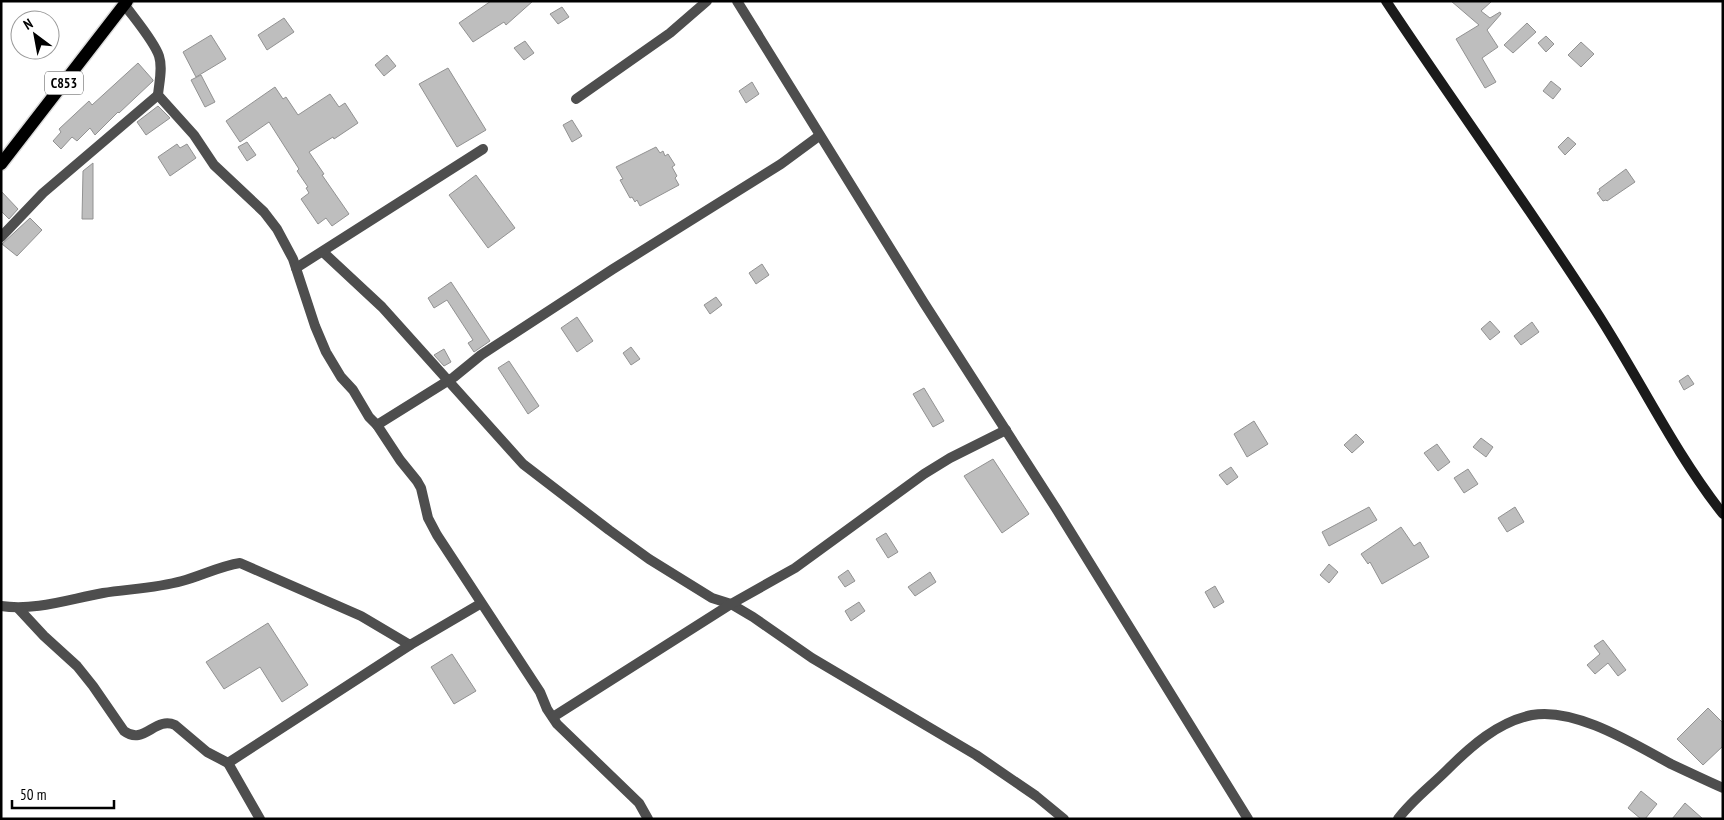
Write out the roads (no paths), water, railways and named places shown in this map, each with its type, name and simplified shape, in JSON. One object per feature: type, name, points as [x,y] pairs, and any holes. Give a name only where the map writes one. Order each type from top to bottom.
[{"type":"main road","points":[[1386,1],[1591,303],[1683,457],[1706,493],[1723,514]]},
{"type":"main road","name":"C853","points":[[1,164],[125,3]]},
{"type":"street","points":[[576,99],[670,33],[707,1]]},
{"type":"street","points":[[736,1],[1067,526],[1248,819]]},
{"type":"street","points":[[1,237],[43,193],[158,96],[160,57],[125,3]]},
{"type":"street","points":[[158,96],[194,135],[214,165],[264,212],[273,223],[286,243],[326,352],[341,377],[353,390],[369,417],[377,425],[400,460],[417,481],[421,488],[428,518],[480,604],[540,692],[557,724],[639,802],[648,819]]},
{"type":"street","points":[[377,425],[454,376],[481,355],[605,274],[781,164],[820,136]]},
{"type":"street","points":[[296,268],[482,149]]},
{"type":"street","points":[[323,252],[382,307],[523,464],[649,559],[712,598],[731,604],[842,677],[976,755],[1036,796],[1064,819]]},
{"type":"street","points":[[553,718],[731,604],[795,568],[941,464],[1006,430]]},
{"type":"street","points":[[1,606],[18,608],[36,607],[180,581],[240,563],[361,616],[410,646]]},
{"type":"street","points":[[228,763],[410,646],[480,604]]},
{"type":"street","points":[[18,608],[44,636],[77,666],[124,731],[130,736],[136,736],[163,723],[175,725],[207,752],[228,763],[260,819]]},
{"type":"street","points":[[1398,819],[1466,751],[1486,735],[1532,715],[1548,714],[1585,721],[1723,788]]}]
